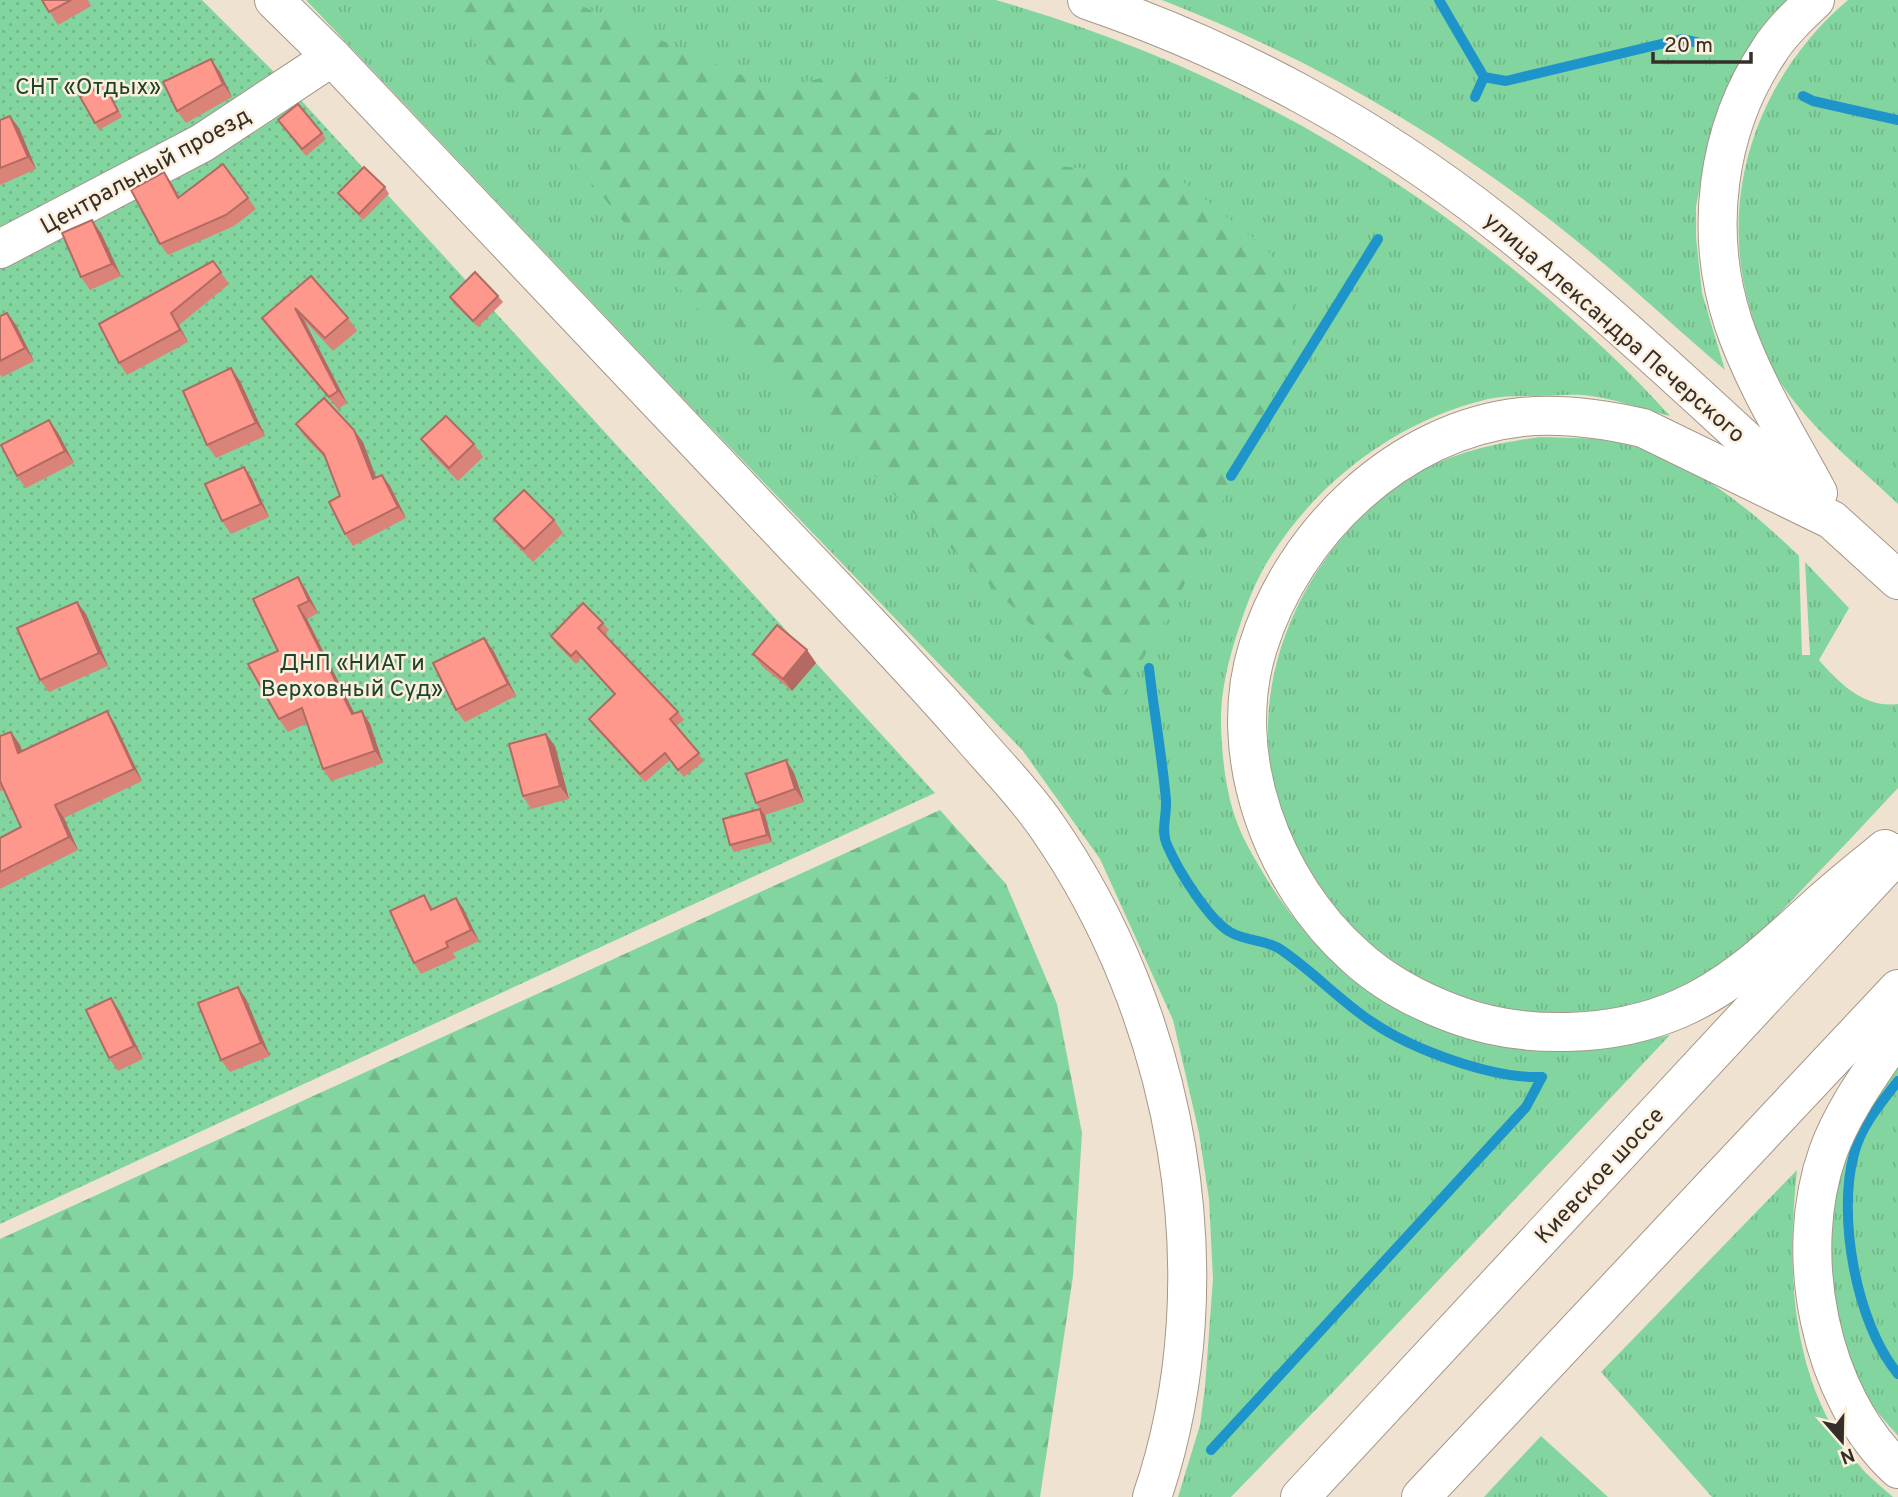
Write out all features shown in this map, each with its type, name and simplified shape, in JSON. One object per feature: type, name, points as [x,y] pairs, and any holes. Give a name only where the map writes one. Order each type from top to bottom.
[{"type":"main road","points":[[274,0],[332,57],[931,690],[1035,810],[1079,877],[1112,942],[1145,1025],[1171,1119],[1182,1191],[1188,1288],[1182,1368],[1168,1438],[1152,1497]]},
{"type":"main road","name":"улица Александра Печерского","points":[[1087,0],[1256,70],[1375,137],[1432,176],[1494,220],[1562,275],[1667,367],[1832,520]]},
{"type":"main road","points":[[1815,0],[1792,22],[1769,51],[1738,112],[1720,180],[1717,214],[1719,253],[1733,321],[1758,382],[1832,520]]},
{"type":"main road","name":"Центральный проезд","points":[[0,249],[202,143],[332,57]]},
{"type":"main road","points":[[1893,575],[1832,520],[1643,428],[1577,417],[1522,417],[1493,422],[1445,438],[1404,459],[1365,488],[1318,535],[1274,604],[1257,647],[1248,724],[1253,773],[1265,819],[1282,863],[1308,904],[1356,958],[1392,984],[1440,1009],[1516,1029],[1549,1031],[1608,1028],[1660,1016],[1702,999],[1741,974],[1840,886],[1898,839]]},
{"type":"main road","name":"Киевское шоссе","points":[[1300,1497],[1898,853]]},
{"type":"main road","points":[[1421,1497],[1898,989]]},
{"type":"main road","points":[[1898,1034],[1847,1107],[1835,1133],[1820,1179],[1813,1233],[1817,1305],[1828,1358],[1859,1421],[1879,1449],[1898,1469]]},
{"type":"green space","name":"ДНП «НИАТ и Верховный Суд»","points":[[0,0],[202,0],[289,87],[935,793],[0,1224]]},
{"type":"green space","points":[[306,0],[996,0],[1071,23],[1143,50],[1213,81],[1348,152],[1475,239],[1536,288],[1605,350],[1670,416],[1583,395],[1510,396],[1488,399],[1423,422],[1364,456],[1313,502],[1271,556],[1252,593],[1231,654],[1222,701],[1222,738],[1228,789],[1238,825],[1254,857],[1287,910],[1314,941],[1343,969],[1375,994],[1409,1015],[1446,1032],[1485,1044],[1525,1050],[1562,1051],[1616,1046],[1670,1035],[1231,1497],[1178,1497],[1200,1425],[1205,1387],[1213,1279],[1209,1199],[1199,1133],[1173,1020],[1100,859],[1023,751],[695,411]]},
{"type":"green space","points":[[456,0],[568,0],[774,89],[865,68],[1060,166],[1181,180],[1268,250],[1296,315],[1292,351],[1178,598],[1116,705],[687,298],[448,11]]},
{"type":"green space","points":[[1162,0],[1790,0],[1707,150],[1696,207],[1702,293],[1725,370],[1567,233],[1454,151],[1408,121],[1312,68],[1263,43]]},
{"type":"green space","points":[[1848,0],[1898,0],[1898,504],[1818,428],[1789,395],[1765,353],[1751,312],[1741,269],[1739,226],[1742,183],[1752,142],[1768,102],[1790,65],[1816,31]]},
{"type":"green space","points":[[1540,437],[1584,438],[1637,447],[1689,469],[1736,501],[1799,556],[1802,655],[1810,655],[1805,562],[1849,608],[1819,660],[1844,685],[1864,698],[1898,704],[1898,788],[1783,909],[1739,951],[1687,985],[1643,1003],[1596,1012],[1525,1011],[1474,1000],[1423,979],[1377,948],[1337,909],[1302,856],[1280,806],[1269,753],[1269,712],[1275,671],[1287,632],[1304,594],[1326,559],[1352,527],[1382,499],[1429,467],[1476,450]]},
{"type":"green space","points":[[940,810],[1006,884],[1057,1004],[1082,1133],[1073,1276],[1040,1497],[0,1497],[0,1239]]},
{"type":"green space","points":[[1898,1065],[1898,1436],[1868,1398],[1854,1368],[1836,1302],[1831,1232],[1835,1197],[1843,1164],[1855,1133]]},
{"type":"green space","points":[[1797,1170],[1792,1250],[1794,1290],[1808,1368],[1821,1405],[1840,1440],[1865,1472],[1893,1497],[1712,1497],[1601,1372]]},
{"type":"green space","points":[[1541,1436],[1608,1497],[1484,1497]]},
{"type":"building","points":[[42,0],[71,0],[49,12]]},
{"type":"building","points":[[211,59],[223,84],[177,111],[163,82]]},
{"type":"building","points":[[104,84],[118,111],[95,123],[80,97]]},
{"type":"building","points":[[298,104],[322,133],[302,149],[278,120]]},
{"type":"building","points":[[10,116],[28,157],[0,168],[0,120]]},
{"type":"building","points":[[223,164],[248,198],[226,215],[160,244],[131,190],[164,172],[178,198]]},
{"type":"building","points":[[364,167],[385,187],[359,214],[338,193]]},
{"type":"building","points":[[92,220],[112,264],[81,277],[62,233]]},
{"type":"building","points":[[213,261],[221,272],[171,313],[180,330],[119,363],[99,324]]},
{"type":"building","points":[[475,272],[498,296],[473,321],[450,297]]},
{"type":"building","points":[[311,276],[348,318],[325,338],[295,308],[338,391],[329,397],[262,318]]},
{"type":"building","points":[[7,313],[25,348],[0,361],[0,316]]},
{"type":"building","points":[[231,368],[256,423],[207,445],[183,391]]},
{"type":"building","points":[[324,398],[354,430],[373,479],[382,475],[398,507],[345,534],[329,502],[340,496],[324,454],[296,424]]},
{"type":"building","points":[[446,416],[474,444],[449,468],[421,439]]},
{"type":"building","points":[[49,420],[65,451],[17,476],[1,445]]},
{"type":"building","points":[[244,467],[261,504],[222,521],[205,484]]},
{"type":"building","points":[[524,490],[554,520],[524,549],[494,519]]},
{"type":"building","points":[[298,577],[309,601],[298,606],[352,714],[362,711],[375,751],[323,769],[302,708],[279,719],[248,664],[278,651],[253,599]]},
{"type":"building","points":[[77,602],[99,653],[40,680],[17,628]]},
{"type":"building","points":[[583,603],[603,623],[598,628],[678,712],[670,719],[699,753],[678,770],[665,753],[640,774],[589,719],[615,694],[576,651],[571,656],[551,636]]},
{"type":"building","points":[[777,625],[807,650],[783,679],[753,654]]},
{"type":"building","points":[[484,638],[508,684],[456,710],[433,663]]},
{"type":"building","points":[[107,711],[134,769],[55,805],[69,837],[0,872],[0,838],[21,827],[0,781],[0,736],[11,732],[18,753]]},
{"type":"building","points":[[546,734],[560,786],[523,796],[509,744]]},
{"type":"building","points":[[786,760],[795,789],[756,803],[746,774]]},
{"type":"building","points":[[760,809],[767,835],[730,845],[723,819]]},
{"type":"building","points":[[424,895],[431,910],[456,898],[471,930],[446,942],[448,947],[414,963],[390,911]]},
{"type":"building","points":[[238,987],[261,1043],[221,1060],[198,1003]]},
{"type":"building","points":[[111,998],[134,1046],[109,1058],[86,1010]]},
{"type":"waterway","points":[[1439,0],[1484,77],[1506,81],[1682,39],[1704,44]]},
{"type":"waterway","points":[[1475,97],[1484,77]]},
{"type":"waterway","points":[[1803,96],[1813,101],[1898,120]]},
{"type":"waterway","points":[[1231,476],[1378,239]]},
{"type":"waterway","points":[[1149,668],[1166,800],[1166,841],[1186,881],[1213,917],[1236,935],[1280,949],[1360,1014],[1409,1043],[1477,1068],[1542,1077],[1526,1107],[1211,1450]]},
{"type":"waterway","points":[[1898,1081],[1872,1115],[1857,1144],[1849,1179],[1848,1207],[1849,1237],[1861,1298],[1883,1352],[1898,1374]]},
{"type":"park label","name":"СНТ «Отдых»","points":[[88,86]]}]
